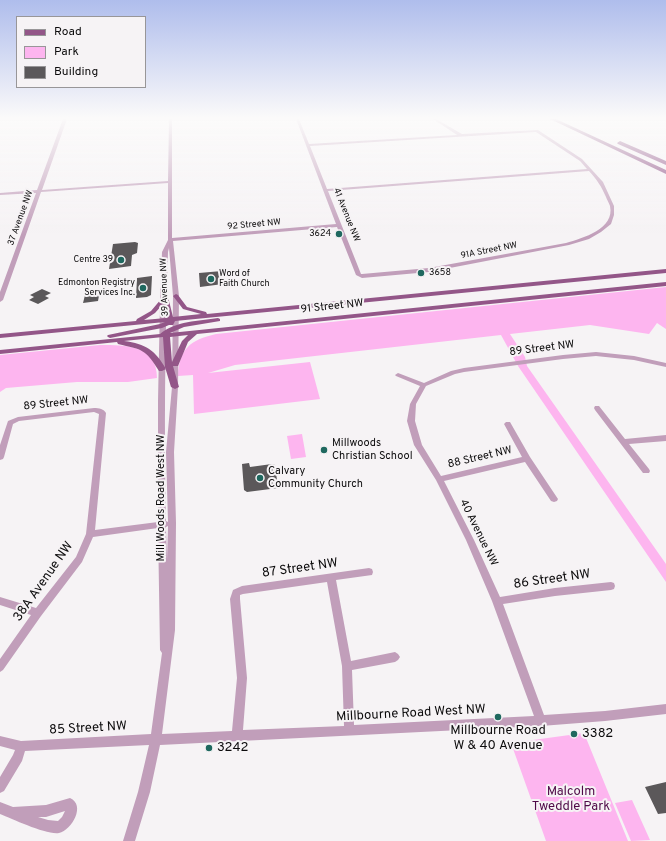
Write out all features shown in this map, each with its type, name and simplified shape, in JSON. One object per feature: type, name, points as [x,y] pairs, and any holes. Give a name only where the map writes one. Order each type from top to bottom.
[{"type":"highway","points":[[628,158],[666,178]]},
{"type":"highway","points":[[637,158],[666,172]]},
{"type":"highway","points":[[645,158],[666,168]]},
{"type":"highway","points":[[655,158],[666,163]]},
{"type":"main road","name":"91 Street NW","points":[[0,352],[101,341],[169,327],[217,315],[666,271]]},
{"type":"main road","name":"91 Street NW","points":[[0,336],[120,324],[169,327],[195,332],[666,284]]},
{"type":"main road","points":[[163,289],[169,327],[169,367],[175,387]]},
{"type":"main road","points":[[176,296],[182,306],[187,310],[217,315]]},
{"type":"main road","points":[[120,324],[148,316],[155,311],[164,299]]},
{"type":"main road","points":[[32,349],[318,305]]},
{"type":"main road","points":[[175,364],[185,341],[195,332]]},
{"type":"main road","points":[[101,341],[143,347],[155,356],[162,369]]},
{"type":"street","name":"37 Avenue NW","points":[[0,300],[50,158]]},
{"type":"street","name":"39 Avenue NW","points":[[169,327],[176,296],[170,240],[170,158]]},
{"type":"street","name":"41 Avenue NW","points":[[312,158],[359,275]]},
{"type":"street","points":[[578,158],[591,170]]},
{"type":"street","points":[[325,190],[591,170]]},
{"type":"street","name":"91A Street NW","points":[[359,275],[366,276],[429,270],[567,244],[587,238],[599,232],[609,223],[612,215],[612,206],[607,193],[601,182],[591,170]]},
{"type":"street","points":[[0,194],[170,182]]},
{"type":"street","name":"92 Street NW","points":[[170,240],[339,226]]},
{"type":"street","name":"39 Avenue NW","points":[[169,327],[163,289],[165,252],[170,240]]},
{"type":"street","name":"Mill Woods Road West NW","points":[[129,841],[144,792],[156,740],[170,630],[172,523],[170,452],[175,387],[175,364],[169,327]]},
{"type":"street","name":"Mill Woods Road West NW","points":[[165,675],[162,524],[162,369],[169,327]]},
{"type":"street","name":"89 Street NW","points":[[424,385],[453,372],[464,370],[596,354],[634,358],[666,365]]},
{"type":"street","points":[[398,375],[424,385]]},
{"type":"street","name":"40 Avenue NW","points":[[424,385],[413,404],[411,421],[418,445],[439,480],[470,540],[497,601],[541,721]]},
{"type":"street","points":[[597,408],[646,470]]},
{"type":"street","name":"89 Street NW","points":[[0,457],[7,428],[13,421],[31,417],[94,410],[101,412]]},
{"type":"street","name":"38A Avenue NW","points":[[0,667],[38,613],[79,559],[90,534],[103,415],[101,412]]},
{"type":"street","points":[[508,424],[526,459],[554,499]]},
{"type":"street","points":[[623,442],[666,438]]},
{"type":"street","name":"88 Street NW","points":[[439,480],[526,459]]},
{"type":"street","points":[[90,534],[172,523]]},
{"type":"street","name":"87 Street NW","points":[[237,736],[242,678],[235,598],[236,593],[242,590],[369,572]]},
{"type":"street","points":[[331,578],[347,666],[349,731]]},
{"type":"street","name":"86 Street NW","points":[[497,601],[554,592],[611,586]]},
{"type":"street","points":[[0,601],[38,613]]},
{"type":"street","points":[[347,666],[395,657]]},
{"type":"street","name":"Millbourne Road West NW","points":[[156,740],[541,721],[622,715],[666,708]]},
{"type":"street","name":"85 Street NW","points":[[0,741],[21,746],[156,740]]},
{"type":"street","points":[[0,787],[18,757],[21,746]]},
{"type":"street","points":[[0,808],[13,813]]},
{"type":"green space","points":[[666,287],[666,329],[657,323],[649,334],[590,325],[510,334],[525,357],[527,366],[666,564],[666,582],[518,366],[501,335],[235,365],[208,373],[310,362],[320,399],[194,414],[193,375],[178,376],[181,359],[188,347],[199,339],[216,334]]},
{"type":"green space","points":[[100,345],[129,347],[146,353],[152,359],[156,367],[157,378],[128,382],[77,382],[6,388],[0,392],[0,355]]},
{"type":"green space","points":[[302,434],[306,457],[291,459],[287,436]]},
{"type":"green space","name":"Malcolm Tweddle Park","points":[[584,733],[628,841],[546,841],[511,743]]},
{"type":"green space","points":[[632,800],[650,840],[631,841],[615,803]]},
{"type":"building","name":"Centre 39","points":[[138,243],[137,253],[132,255],[131,266],[109,269],[113,244]]},
{"type":"building","name":"Word of Faith Church","points":[[222,271],[223,284],[200,287],[199,273]]},
{"type":"building","name":"Edmonton Registry Services Inc.","points":[[152,276],[151,295],[136,298],[137,278]]},
{"type":"building","points":[[42,289],[51,293],[45,296],[49,298],[38,304],[29,300],[34,297],[30,295]]},
{"type":"building","points":[[100,290],[98,301],[83,303],[86,291]]},
{"type":"building","name":"Calvary Community Church","points":[[249,463],[250,467],[272,464],[275,465],[278,488],[247,492],[244,490],[242,464]]},
{"type":"building","points":[[666,782],[666,813],[658,814],[645,787]]},
{"type":"place","name":"3624","points":[[339,234]]},
{"type":"place","name":"Centre 39","points":[[121,260]]},
{"type":"place","name":"3658","points":[[421,273]]},
{"type":"place","name":"Word of Faith Church","points":[[211,279]]},
{"type":"place","name":"Edmonton Registry Services Inc.","points":[[143,288]]},
{"type":"place","name":"Millwoods Christian School","points":[[324,450]]},
{"type":"place","name":"Calvary Community Church","points":[[260,478]]},
{"type":"place","name":"Millbourne Road W & 40 Avenue","points":[[498,717]]},
{"type":"place","name":"3382","points":[[574,734]]},
{"type":"place","name":"3242","points":[[209,748]]}]
